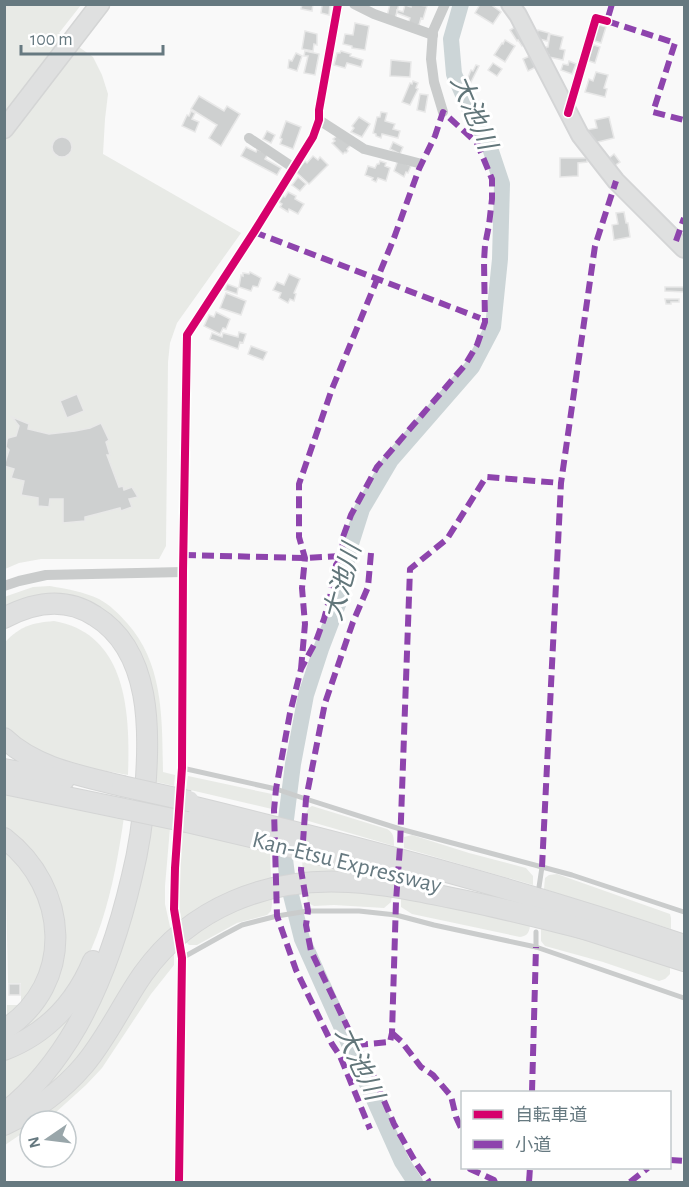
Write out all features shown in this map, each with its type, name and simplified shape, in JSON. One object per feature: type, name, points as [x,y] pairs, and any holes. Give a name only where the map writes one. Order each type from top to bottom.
[{"type":"highway","points":[[4,129],[100,4]]},
{"type":"highway","points":[[4,618],[26,607],[58,603],[89,612],[111,627],[125,646],[137,673],[145,704],[148,738],[145,795],[138,850],[127,898],[111,950],[89,1001],[63,1048],[34,1087],[4,1113]]},
{"type":"highway","points":[[4,633],[11,627],[32,618],[54,615],[74,619],[93,629],[109,644],[126,676],[133,704],[136,757],[132,814],[122,874],[106,928],[90,969],[72,1000],[52,1022],[26,1040],[4,1050]]},
{"type":"highway","points":[[4,738],[23,752],[51,766],[122,795]]},
{"type":"highway","name":"Kan-Etsu Expressway","points":[[4,769],[188,810],[307,843],[511,889],[684,945]]},
{"type":"highway","name":"Kan-Etsu Expressway","points":[[4,784],[122,795]]},
{"type":"highway","points":[[4,838],[27,859],[42,882],[53,910],[56,939],[52,968],[40,993],[24,1015],[4,1030]]},
{"type":"highway","name":"Kan-Etsu Expressway","points":[[307,843],[684,961]]},
{"type":"highway","points":[[4,1125],[44,1102],[84,1066],[144,973],[161,952],[197,920],[242,897],[307,883],[350,882],[479,903],[589,930]]},
{"type":"main road","points":[[510,4],[518,15],[580,135],[615,181],[684,249]]},
{"type":"street","points":[[174,909],[183,768],[183,572],[187,335],[313,137],[319,120],[338,4]]},
{"type":"street","points":[[354,4],[374,14],[433,35]]},
{"type":"street","points":[[444,112],[434,82],[431,59],[433,31],[445,4]]},
{"type":"street","points":[[568,113],[596,18],[607,21]]},
{"type":"street","points":[[319,120],[364,149],[418,163]]},
{"type":"street","points":[[249,138],[294,168]]},
{"type":"street","points":[[5,585],[46,575],[183,572]]},
{"type":"street","points":[[179,1182],[182,958]]},
{"type":"lane","points":[[183,768],[276,789],[400,829],[572,875],[684,912]]},
{"type":"lane","points":[[539,887],[542,867]]},
{"type":"lane","points":[[182,958],[242,925],[308,911],[359,911],[396,915],[536,947],[684,998]]},
{"type":"lane","points":[[536,932],[536,947]]},
{"type":"shaded area","points":[[5,5],[81,5],[59,33],[93,57],[102,75],[108,94],[103,154],[241,233],[177,323],[170,343],[166,546],[159,559],[41,559],[19,563],[5,569]]},
{"type":"shaded area","points":[[50,586],[103,601],[121,616],[139,639],[148,656],[158,693],[163,772],[175,775],[174,786],[152,781],[150,697],[97,610],[5,608],[5,597],[7,596],[33,587]]},
{"type":"shaded area","points":[[54,621],[79,629],[97,642],[110,660],[120,680],[128,727],[128,775],[79,766],[39,753],[5,728],[5,642],[27,626]]},
{"type":"shaded area","points":[[188,776],[272,794],[272,809],[186,789]]},
{"type":"shaded area","points":[[5,795],[124,817],[109,897],[92,949],[80,973],[47,1015],[5,1043],[35,1012],[60,903],[51,879],[41,864],[5,830]]},
{"type":"shaded area","points":[[312,806],[387,829],[393,836],[394,846],[305,820],[307,810]]},
{"type":"shaded area","points":[[147,823],[170,828],[165,904],[171,931],[77,1061],[42,1094],[41,1086],[58,1066]]},
{"type":"shaded area","points":[[182,830],[270,851],[271,879],[182,922],[178,904]]},
{"type":"shaded area","points":[[412,835],[526,868],[533,876],[533,885],[404,848],[404,837]]},
{"type":"shaded area","points":[[5,847],[48,908],[46,964],[27,1001],[5,1022],[7,1005],[21,1005],[21,983],[8,983]]},
{"type":"shaded area","points":[[302,859],[382,878],[303,874]]},
{"type":"shaded area","points":[[557,874],[670,914],[671,929],[544,889],[545,878]]},
{"type":"shaded area","points":[[305,887],[392,895],[391,902],[384,908],[314,906],[308,903]]},
{"type":"shaded area","points":[[272,893],[271,911],[267,915],[237,923],[197,945],[189,945],[185,941],[201,924]]},
{"type":"shaded area","points":[[401,896],[530,926],[530,928],[526,935],[520,937],[412,914],[401,907]]},
{"type":"shaded area","points":[[541,928],[670,967],[670,974],[659,981],[545,946],[541,941]]},
{"type":"shaded area","points":[[174,947],[174,965],[151,994],[102,1068],[59,1109],[41,1109]]},
{"type":"shaded area","points":[[83,995],[39,1069],[5,1102],[5,1057]]},
{"type":"shaded area","points":[[18,1125],[18,1136],[5,1145],[5,1132]]},
{"type":"building","points":[[302,4],[313,4],[312,11],[301,9]]},
{"type":"building","points":[[320,4],[330,4],[329,15],[321,13]]},
{"type":"building","points":[[390,4],[399,4],[395,19],[387,16]]},
{"type":"building","points":[[411,4],[427,6],[419,25],[408,24],[410,18],[397,13],[397,10],[403,12],[405,5],[411,7]]},
{"type":"building","points":[[479,4],[490,4],[501,12],[493,24],[475,13]]},
{"type":"building","points":[[355,23],[369,26],[365,50],[343,44],[345,34],[353,35]]},
{"type":"building","points":[[596,24],[606,27],[601,43],[592,40]]},
{"type":"building","points":[[515,27],[525,44],[522,46],[510,30]]},
{"type":"building","points":[[538,30],[549,33],[547,41],[536,38]]},
{"type":"building","points":[[305,31],[317,34],[317,45],[314,44],[313,51],[302,49]]},
{"type":"building","points":[[550,34],[563,37],[560,49],[565,50],[563,60],[544,54],[548,47]]},
{"type":"building","points":[[505,40],[515,46],[505,62],[494,55]]},
{"type":"building","points":[[591,44],[600,47],[595,63],[586,60]]},
{"type":"building","points":[[305,51],[319,54],[315,75],[304,73],[308,56],[304,56]]},
{"type":"building","points":[[341,51],[363,60],[361,67],[347,63],[345,68],[334,65],[337,53]]},
{"type":"building","points":[[296,53],[302,56],[297,71],[288,68],[289,60],[292,61]]},
{"type":"building","points":[[532,55],[536,67],[528,71],[523,59]]},
{"type":"building","points":[[391,60],[411,62],[410,77],[390,76]]},
{"type":"building","points":[[569,61],[576,64],[572,74],[561,70],[563,64],[568,65]]},
{"type":"building","points":[[493,63],[502,69],[497,76],[488,70]]},
{"type":"building","points":[[476,65],[479,66],[471,82],[467,80]]},
{"type":"building","points":[[596,72],[608,75],[604,88],[607,89],[605,97],[585,92],[589,79],[593,81]]},
{"type":"building","points":[[413,81],[418,83],[416,88],[418,89],[410,105],[402,102]]},
{"type":"building","points":[[420,94],[428,95],[425,112],[417,110]]},
{"type":"building","points":[[199,96],[224,111],[227,106],[240,114],[221,146],[209,138],[217,125],[191,109]]},
{"type":"building","points":[[191,111],[195,113],[192,119],[199,122],[195,132],[182,126]]},
{"type":"building","points":[[381,112],[387,113],[385,121],[395,124],[393,129],[400,131],[398,138],[382,134],[381,138],[373,133],[377,117],[380,117]]},
{"type":"building","points":[[359,117],[370,124],[362,137],[351,132],[354,128],[352,126]]},
{"type":"building","points":[[609,117],[614,138],[590,144],[586,130],[597,128],[595,120]]},
{"type":"building","points":[[286,121],[301,127],[293,149],[280,144]]},
{"type":"building","points":[[267,131],[275,135],[271,143],[263,139]]},
{"type":"building","points":[[337,136],[351,145],[346,153],[343,154],[332,143]]},
{"type":"building","points":[[58,137],[66,137],[72,143],[72,151],[66,157],[58,157],[52,151],[52,143]]},
{"type":"building","points":[[393,142],[403,147],[400,154],[390,149]]},
{"type":"building","points":[[246,147],[268,154],[265,159],[281,168],[277,175],[241,156]]},
{"type":"building","points":[[614,154],[620,162],[614,166],[608,159]]},
{"type":"building","points":[[313,156],[318,160],[320,157],[328,165],[309,184],[296,172],[305,161],[307,163]]},
{"type":"building","points":[[560,158],[587,158],[587,162],[578,163],[578,176],[560,177]]},
{"type":"building","points":[[398,160],[411,166],[404,177],[394,171]]},
{"type":"building","points":[[380,161],[386,163],[385,166],[390,168],[386,181],[378,178],[376,182],[365,175],[368,166],[375,168]]},
{"type":"building","points":[[298,177],[306,184],[300,191],[292,185]]},
{"type":"building","points":[[288,192],[304,204],[298,214],[280,207],[282,204],[279,202]]},
{"type":"building","points":[[624,212],[630,237],[614,240],[612,225],[618,224],[616,213]]},
{"type":"building","points":[[250,272],[261,278],[258,287],[253,286],[251,291],[239,287],[241,275]]},
{"type":"building","points":[[289,274],[300,279],[294,293],[296,294],[294,301],[290,299],[288,303],[279,298],[281,293],[273,290],[277,282],[284,285]]},
{"type":"building","points":[[227,284],[238,288],[237,294],[225,290]]},
{"type":"building","points":[[665,287],[684,287],[684,292],[665,291]]},
{"type":"building","points":[[226,293],[246,301],[241,315],[220,308]]},
{"type":"building","points":[[665,299],[679,299],[679,302],[666,304]]},
{"type":"building","points":[[216,312],[230,319],[226,329],[223,328],[220,334],[204,326],[209,315],[214,317]]},
{"type":"building","points":[[239,332],[246,334],[238,349],[210,339],[212,333],[222,337],[223,333],[238,337]]},
{"type":"building","points":[[251,346],[267,352],[263,360],[248,354]]},
{"type":"building","points":[[77,394],[84,411],[67,418],[60,401]]},
{"type":"building","points":[[12,417],[29,424],[28,429],[49,434],[90,428],[101,423],[109,440],[106,442],[110,455],[107,455],[119,487],[123,486],[124,490],[132,487],[138,497],[129,499],[132,507],[85,517],[85,521],[63,523],[63,499],[50,499],[49,507],[38,506],[38,498],[21,495],[24,481],[11,478],[14,469],[4,466],[9,450],[6,447],[7,440],[16,436],[19,426]]},
{"type":"building","points":[[9,984],[20,984],[20,995],[9,995]]},
{"type":"waterway","name":"大池川","points":[[415,1182],[402,1162],[302,939],[288,883],[283,843],[293,764],[306,695],[339,602],[349,550],[362,509],[391,460],[472,367],[493,327],[500,259],[502,184],[490,148],[454,74],[451,39],[461,4]]},
{"type":"tunnel","points":[[174,909],[182,958]]},
{"type":"marked path","points":[[612,4],[607,21],[675,43],[653,112],[684,120]]},
{"type":"marked path","points":[[301,669],[305,624],[302,588],[305,558],[299,537],[299,484],[332,389],[443,112],[477,143],[492,179],[492,199],[484,261],[485,322],[477,345],[465,365],[377,467],[351,515],[343,537],[342,556],[336,565],[324,619],[316,641],[301,669],[290,713],[274,810],[277,916],[296,970],[340,1056],[370,1129]]},
{"type":"marked path","points":[[542,867],[561,483],[595,246],[616,181]]},
{"type":"marked path","points":[[676,241],[684,218]]},
{"type":"marked path","points":[[254,232],[480,318]]},
{"type":"marked path","points":[[356,1045],[390,1042],[392,1033],[410,569],[447,539],[486,477],[561,483]]},
{"type":"marked path","points":[[371,553],[368,587],[353,622],[325,703],[306,799],[301,870],[308,911],[306,925],[311,951],[373,1075],[394,1124],[429,1182]]},
{"type":"marked path","points":[[184,555],[305,558],[342,556]]},
{"type":"marked path","points":[[532,1091],[536,947]]},
{"type":"marked path","points":[[392,1033],[421,1067],[433,1075],[451,1096],[461,1128]]},
{"type":"marked path","points":[[671,1160],[684,1161]]},
{"type":"marked path","points":[[470,1169],[495,1182]]},
{"type":"marked path","points":[[529,1182],[530,1169]]},
{"type":"marked path","points":[[630,1182],[647,1169]]},
{"type":"cycle path","points":[[179,1182],[182,958],[174,909],[182,768],[187,335],[313,137],[319,120],[338,4]]},
{"type":"cycle path","points":[[568,113],[596,18],[607,21]]}]
